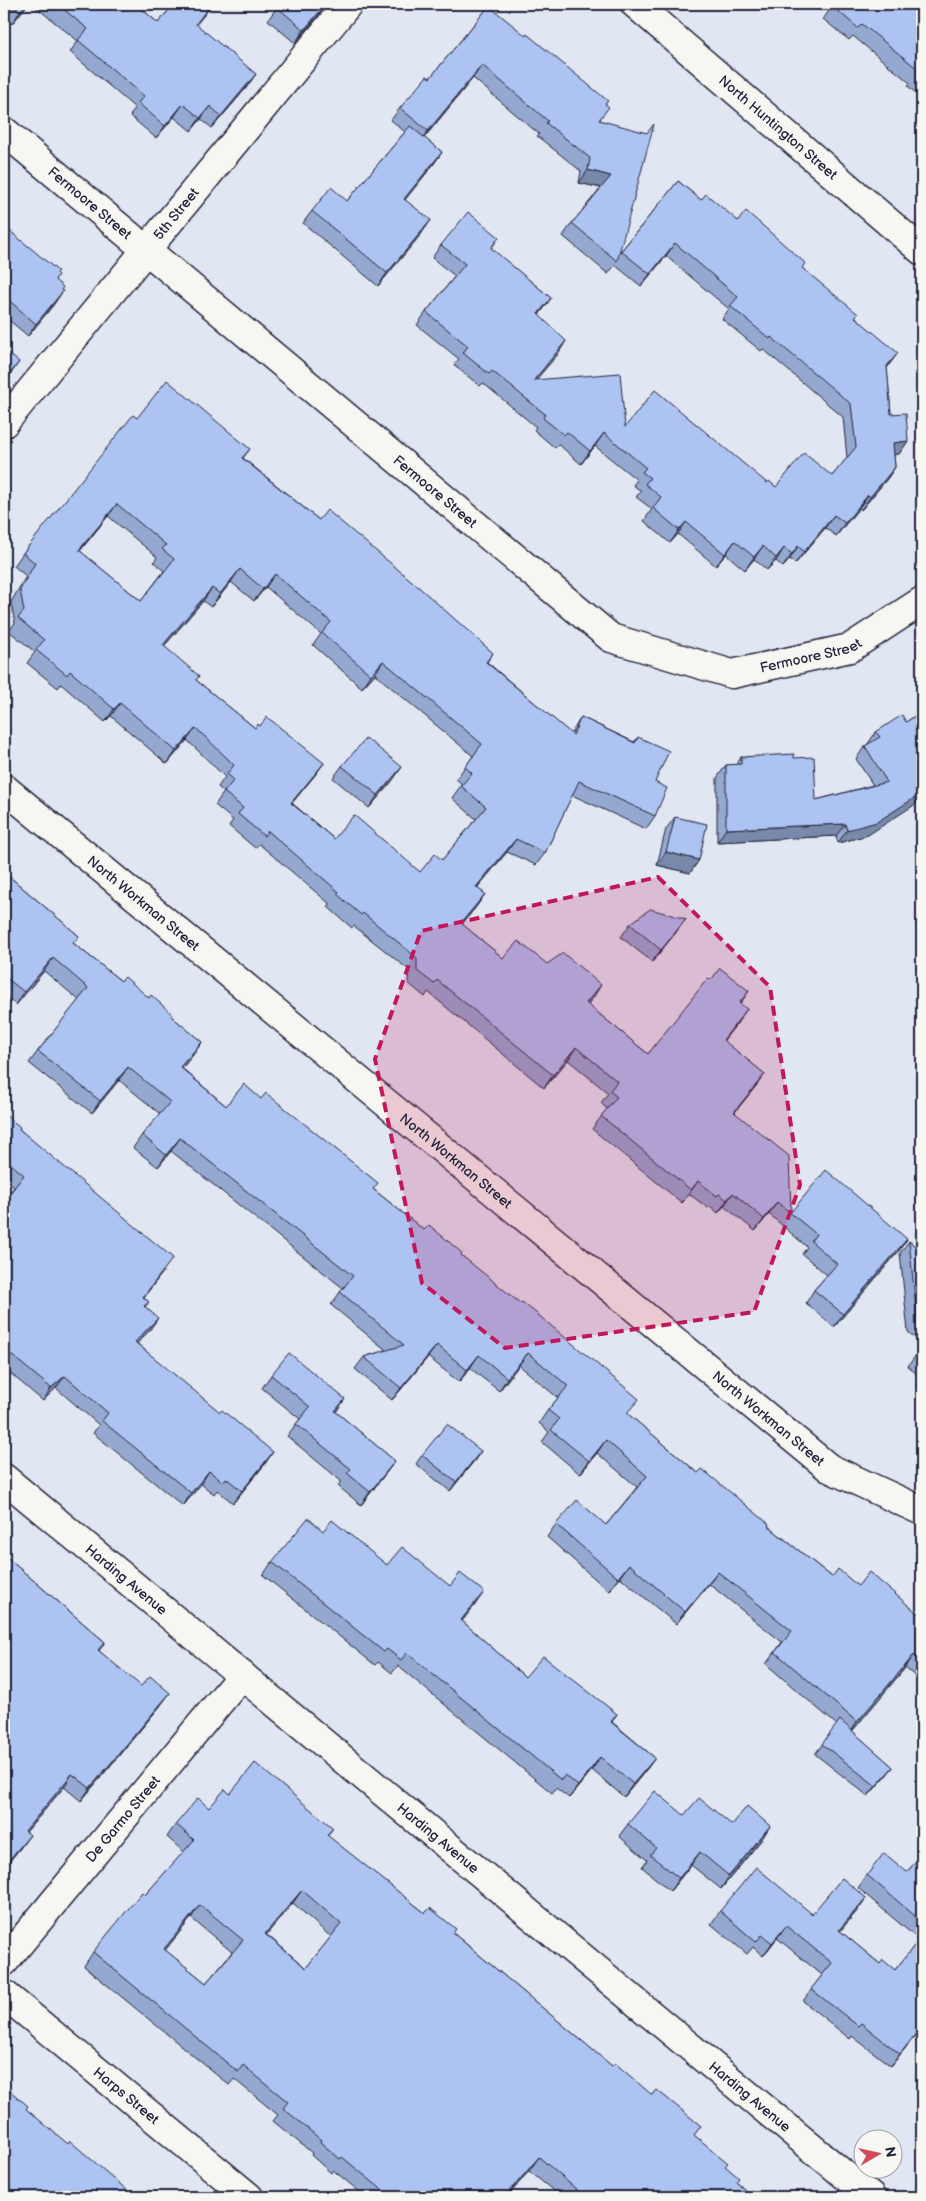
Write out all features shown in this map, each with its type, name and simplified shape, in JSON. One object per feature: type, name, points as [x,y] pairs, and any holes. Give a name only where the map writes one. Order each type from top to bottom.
[{"type":"street","name":"5th Street","points":[[4,423],[348,4]]},
{"type":"street","name":"North Huntington Street","points":[[635,4],[922,251]]},
{"type":"street","name":"Fermoore Street","points":[[4,131],[611,638],[732,674],[850,648],[922,601]]},
{"type":"street","name":"North Workman Street","points":[[4,788],[829,1468],[922,1511]]},
{"type":"street","name":"Harding Avenue","points":[[4,1478],[871,2197]]},
{"type":"street","name":"De Garmo Street","points":[[4,1962],[242,1675]]},
{"type":"street","name":"Harps Street","points":[[4,1994],[249,2197]]},
{"type":"highlighted area","points":[[658,877],[770,987],[800,1185],[754,1312],[505,1348],[422,1283],[375,1059],[421,931]]},
{"type":"building","points":[[11,4],[27,4],[20,11]]},
{"type":"building","points":[[57,4],[136,4],[158,23],[174,4],[211,4],[196,24],[256,74],[221,116],[210,106],[200,118],[183,104],[165,126],[138,103],[144,96],[78,40],[88,29]]},
{"type":"building","points":[[280,4],[326,4],[304,30],[277,7]]},
{"type":"building","points":[[834,4],[922,4],[922,78],[917,74],[919,70],[862,24],[858,28],[832,6]]},
{"type":"building","points":[[489,6],[526,36],[527,34],[608,101],[605,104],[609,107],[599,120],[647,133],[654,124],[617,261],[572,223],[611,176],[588,170],[590,158],[546,123],[548,121],[482,65],[428,131],[400,108],[427,76],[430,78]]},
{"type":"building","points":[[410,126],[442,152],[404,199],[431,220],[387,273],[312,211],[331,187],[347,201]]},
{"type":"building","points":[[678,181],[701,200],[706,194],[738,221],[746,211],[805,263],[802,268],[858,314],[855,317],[898,353],[887,366],[891,414],[906,413],[908,441],[893,443],[895,467],[870,497],[868,495],[845,523],[834,515],[804,552],[798,546],[792,554],[784,548],[776,558],[763,546],[754,557],[735,541],[725,554],[686,522],[679,530],[653,508],[661,497],[645,484],[650,478],[642,472],[646,468],[604,433],[590,451],[567,432],[564,435],[543,418],[545,414],[492,371],[489,374],[463,353],[468,346],[426,312],[465,264],[441,245],[468,212],[499,237],[491,248],[551,298],[538,314],[566,341],[534,380],[620,373],[625,427],[655,390],[767,483],[769,481],[776,487],[804,453],[832,476],[856,447],[851,404],[771,337],[770,339],[730,306],[738,297],[675,243],[650,274],[621,251]]},
{"type":"building","points":[[4,215],[9,219],[4,226]]},
{"type":"building","points":[[4,226],[58,271],[55,280],[63,287],[61,290],[63,291],[36,324],[4,296]]},
{"type":"building","points":[[4,350],[19,362],[4,381]]},
{"type":"building","points":[[167,380],[250,449],[242,458],[319,520],[327,510],[413,582],[493,653],[486,662],[573,735],[581,717],[635,743],[638,737],[669,751],[655,782],[667,788],[655,816],[579,781],[545,853],[516,839],[476,887],[485,894],[461,923],[503,958],[518,941],[547,964],[563,953],[601,985],[586,1003],[648,1054],[708,978],[711,980],[720,968],[749,991],[739,1003],[747,1009],[723,1040],[765,1074],[734,1112],[789,1156],[791,1212],[826,1170],[907,1239],[843,1314],[814,1290],[837,1264],[811,1241],[816,1234],[777,1202],[764,1219],[733,1193],[727,1200],[719,1194],[717,1196],[698,1181],[691,1190],[601,1116],[617,1097],[610,1091],[617,1081],[576,1047],[553,1075],[437,980],[434,984],[417,971],[417,958],[363,913],[361,915],[337,894],[339,892],[268,831],[264,836],[238,814],[243,808],[224,792],[234,780],[227,774],[234,765],[196,728],[176,751],[120,703],[114,709],[70,671],[67,675],[36,650],[44,640],[18,618],[24,611],[20,590],[35,563],[23,553],[133,415],[137,418]],"holes":[[[117,504],[166,545],[162,549],[174,559],[141,601],[79,550]],[[240,569],[263,589],[275,574],[331,622],[322,633],[371,675],[383,661],[482,744],[465,767],[472,773],[461,786],[486,807],[442,860],[435,854],[420,872],[354,815],[334,839],[291,803],[324,763],[267,717],[260,726],[258,724],[255,728],[196,680],[199,676],[163,645],[212,588],[220,594]]]},
{"type":"building","points":[[922,711],[922,793],[877,822],[847,830],[845,824],[726,829],[726,765],[741,764],[741,757],[794,754],[794,758],[814,757],[816,800],[887,782],[865,746],[880,737],[876,732],[902,715],[906,722]]},
{"type":"building","points":[[366,738],[402,767],[378,795],[342,766]]},
{"type":"building","points":[[675,817],[707,824],[699,860],[666,852]]},
{"type":"building","points":[[4,872],[79,936],[73,943],[121,981],[125,977],[149,998],[151,995],[172,1014],[171,1016],[202,1042],[180,1067],[226,1106],[244,1084],[261,1099],[266,1093],[378,1183],[373,1189],[424,1230],[429,1225],[462,1253],[461,1255],[520,1303],[522,1302],[537,1314],[639,1399],[627,1413],[698,1473],[702,1469],[769,1524],[768,1526],[832,1577],[838,1569],[858,1586],[869,1572],[922,1617],[922,1662],[914,1655],[857,1722],[775,1652],[792,1631],[718,1572],[685,1612],[629,1564],[618,1578],[556,1524],[577,1500],[606,1525],[647,1476],[606,1440],[589,1461],[551,1430],[559,1419],[548,1410],[568,1386],[528,1353],[507,1378],[479,1355],[467,1370],[437,1345],[401,1388],[364,1357],[404,1345],[340,1292],[353,1276],[180,1138],[166,1155],[142,1135],[170,1102],[128,1067],[100,1101],[38,1051],[88,988],[53,958],[24,992],[4,976]]},
{"type":"building","points":[[650,909],[686,919],[661,950],[630,924]]},
{"type":"building","points":[[4,1114],[20,1127],[19,1129],[173,1258],[143,1297],[149,1302],[144,1306],[158,1318],[135,1342],[220,1412],[222,1410],[273,1452],[242,1491],[226,1478],[223,1482],[209,1471],[191,1493],[102,1421],[108,1413],[65,1376],[51,1388],[4,1349],[4,1201],[24,1175],[4,1158]]},
{"type":"building","points":[[909,1241],[922,1252],[922,1324],[917,1319]]},
{"type":"building","points":[[922,1347],[922,1359],[917,1354]]},
{"type":"building","points":[[289,1353],[345,1399],[335,1411],[395,1461],[370,1492],[347,1473],[351,1469],[296,1424],[310,1407],[271,1375]]},
{"type":"building","points":[[447,1424],[481,1451],[456,1482],[422,1455]]},
{"type":"building","points":[[308,1518],[323,1531],[332,1520],[387,1565],[402,1547],[450,1586],[460,1573],[484,1592],[461,1620],[525,1677],[543,1656],[617,1714],[611,1722],[655,1758],[633,1784],[600,1757],[578,1786],[565,1775],[561,1780],[407,1653],[401,1660],[387,1649],[384,1652],[272,1562]]},
{"type":"building","points":[[4,1555],[105,1642],[98,1650],[141,1686],[150,1676],[170,1693],[90,1788],[72,1774],[25,1831],[30,1835],[4,1866],[4,1734],[12,1724],[4,1716]]},
{"type":"building","points":[[840,1720],[893,1767],[876,1786],[822,1744]]},
{"type":"building","points":[[255,1763],[333,1828],[327,1835],[425,1913],[430,1908],[456,1929],[453,1933],[612,2066],[615,2063],[652,2095],[657,2090],[701,2126],[694,2135],[728,2163],[725,2166],[739,2178],[736,2182],[753,2197],[585,2197],[539,2157],[505,2197],[391,2197],[342,2157],[340,2159],[283,2108],[288,2102],[243,2065],[238,2072],[93,1952],[142,1892],[145,1895],[194,1840],[176,1824],[198,1798],[209,1808],[225,1789],[230,1794]],"holes":[[[302,1890],[341,1924],[306,1968],[265,1934]],[[200,1905],[243,1940],[206,1983],[164,1949]]]},
{"type":"building","points":[[655,1791],[684,1815],[699,1798],[732,1825],[747,1806],[770,1826],[729,1876],[700,1852],[679,1878],[650,1855],[656,1848],[628,1824]]},
{"type":"building","points":[[884,1853],[907,1872],[922,1854],[922,1922],[867,1875]]},
{"type":"building","points":[[756,1867],[812,1914],[842,1878],[866,1898],[839,1930],[880,1964],[883,1960],[895,1970],[922,1936],[922,2026],[900,2054],[861,2023],[858,2026],[811,1989],[832,1963],[786,1926],[772,1943],[762,1935],[756,1942],[720,1911]]},
{"type":"building","points":[[4,2086],[28,2106],[26,2109],[68,2144],[70,2141],[135,2197],[4,2197]]}]
